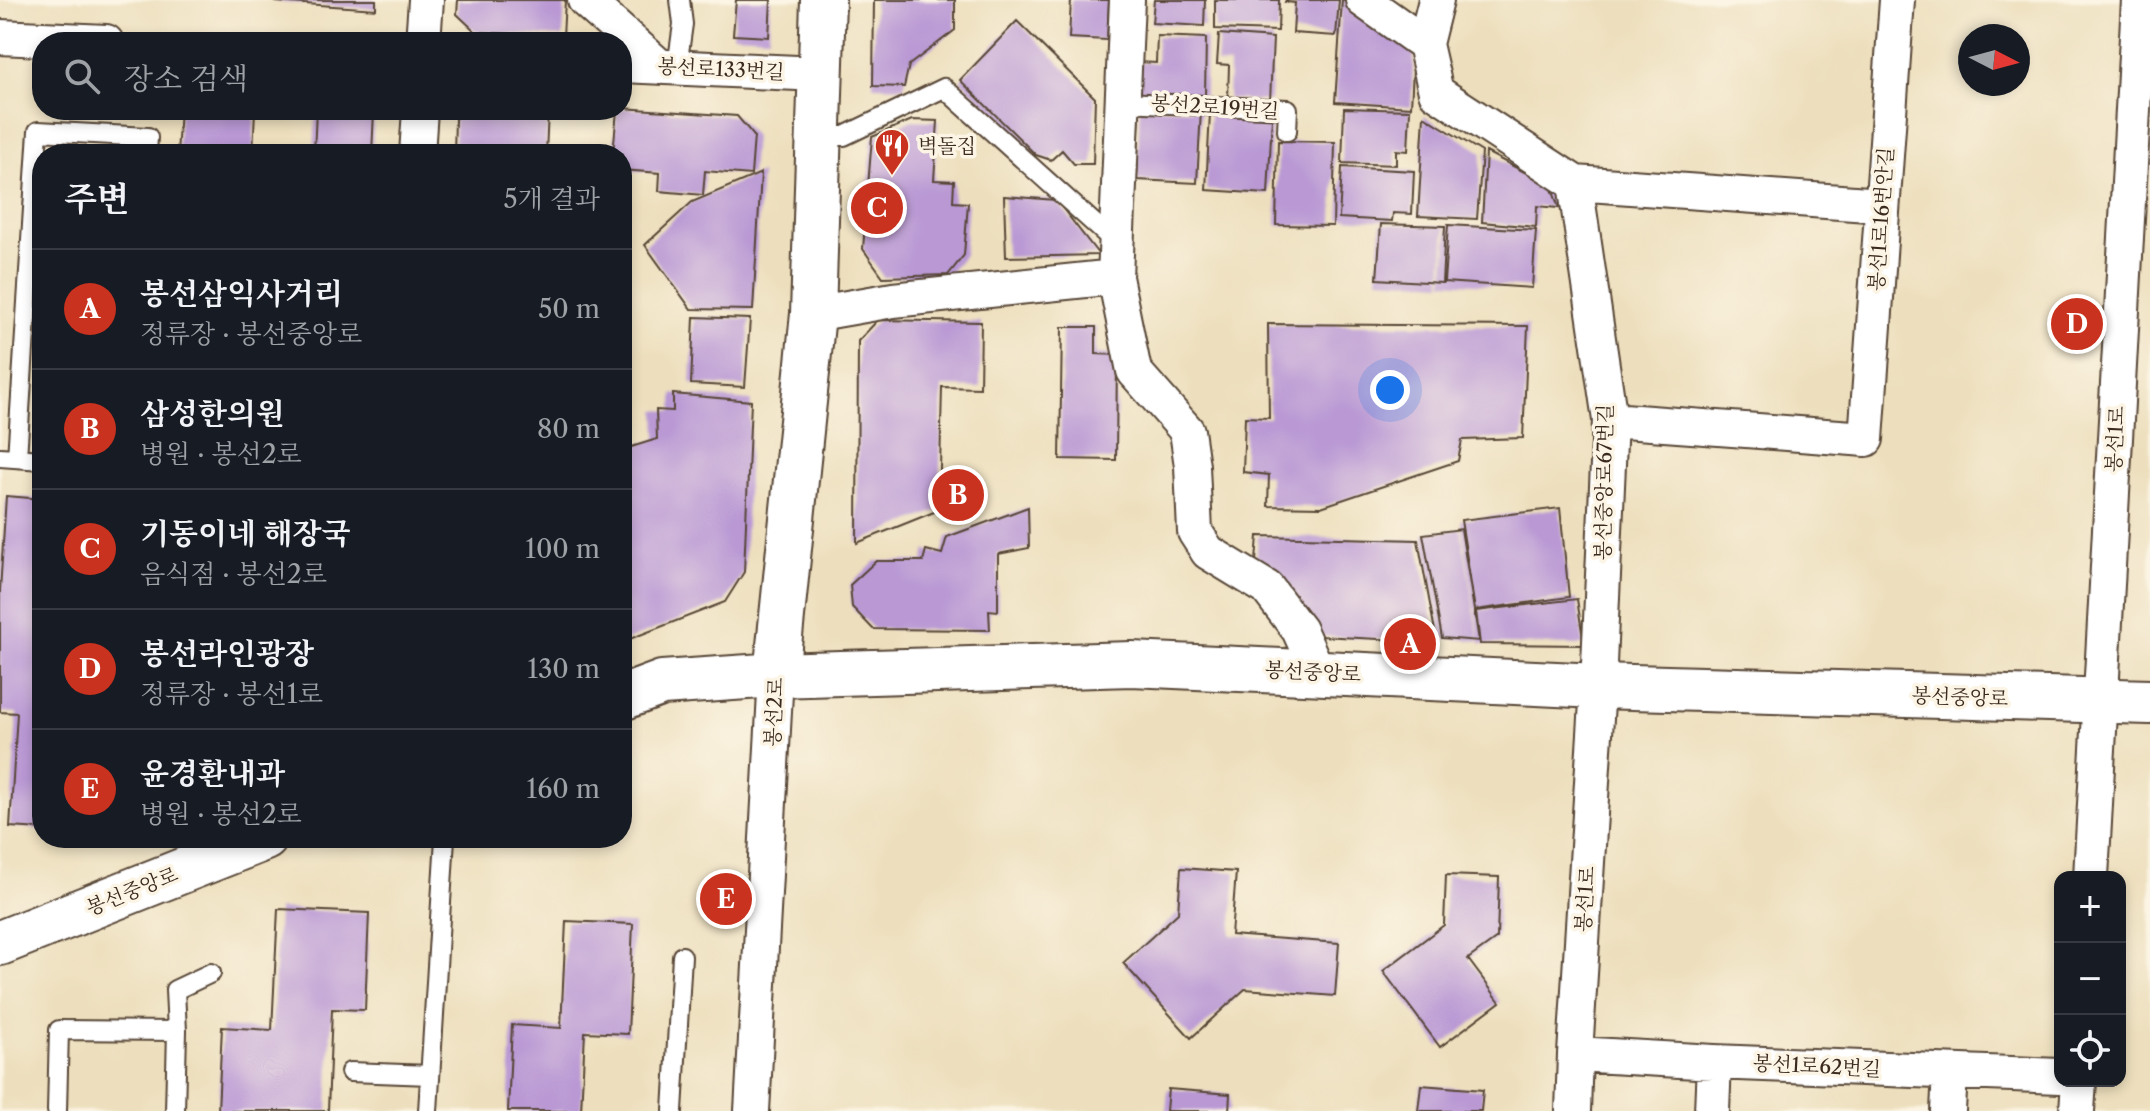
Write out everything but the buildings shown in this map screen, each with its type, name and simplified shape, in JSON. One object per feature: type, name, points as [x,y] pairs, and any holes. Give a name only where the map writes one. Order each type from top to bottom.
[{"type":"street","points":[[424,32],[426,0]]},
{"type":"street","points":[[585,0],[625,32]]},
{"type":"street","name":"봉선2로","points":[[752,1111],[776,675],[813,314],[823,0]]},
{"type":"street","name":"봉선2로19번길","points":[[1127,0],[1116,261],[1134,371],[1187,431],[1195,532],[1208,552],[1267,588],[1299,630],[1318,672]]},
{"type":"street","points":[[1363,0],[1425,44]]},
{"type":"street","points":[[1436,0],[1425,44],[1436,92],[1575,183],[1882,205]]},
{"type":"street","name":"봉선1로16번안길","points":[[1610,420],[1866,439],[1897,0]]},
{"type":"street","name":"봉선1로","points":[[2091,871],[2101,702],[2136,304],[2139,0]]},
{"type":"street","points":[[0,37],[32,39]]},
{"type":"street","points":[[632,37],[668,66]]},
{"type":"street","name":"봉선로133번길","points":[[632,65],[820,74]]},
{"type":"street","points":[[418,144],[419,120]]},
{"type":"street","name":"봉선중앙로67번길","points":[[1575,183],[1610,420],[1598,686]]},
{"type":"street","points":[[813,314],[1116,261]]},
{"type":"street","name":"봉선중앙로","points":[[632,694],[662,683],[776,675],[1132,664],[1598,686],[2150,702]]},
{"type":"street","name":"봉선1로","points":[[1573,1111],[1598,686]]},
{"type":"street","name":"봉선중앙로","points":[[0,943],[240,848]]},
{"type":"street","name":"봉선1로62번길","points":[[1575,1054],[2054,1076]]},
{"type":"street","points":[[1712,1111],[1714,1062]]},
{"type":"street","points":[[1948,1111],[1950,1072]]},
{"type":"street","points":[[2077,1111],[2079,1087]]},
{"type":"lane","points":[[668,66],[683,24],[680,0]]},
{"type":"lane","points":[[818,136],[844,136],[944,88],[1116,261]]},
{"type":"lane","name":"봉선2로19번길","points":[[1123,102],[1288,109],[1287,131]]},
{"type":"lane","points":[[37,144],[38,131],[148,137],[148,144]]},
{"type":"lane","points":[[32,199],[9,458],[32,459]]},
{"type":"lane","points":[[428,1111],[444,848]]},
{"type":"lane","points":[[673,1111],[682,956]]},
{"type":"lane","points":[[175,1111],[175,990],[211,973]]},
{"type":"lane","points":[[57,1111],[59,1030],[177,1031]]},
{"type":"lane","points":[[350,1072],[430,1075]]},
{"type":"place","name":"벽돌집","points":[[892,177]]},
{"type":"place","name":"기동이네 해장국","points":[[877,208]]},
{"type":"place","name":"봉선라인광장","points":[[2077,324]]},
{"type":"place","name":"삼성한의원","points":[[958,495]]},
{"type":"place","name":"봉선삼익사거리","points":[[1410,644]]},
{"type":"place","name":"윤경환내과","points":[[726,899]]}]
